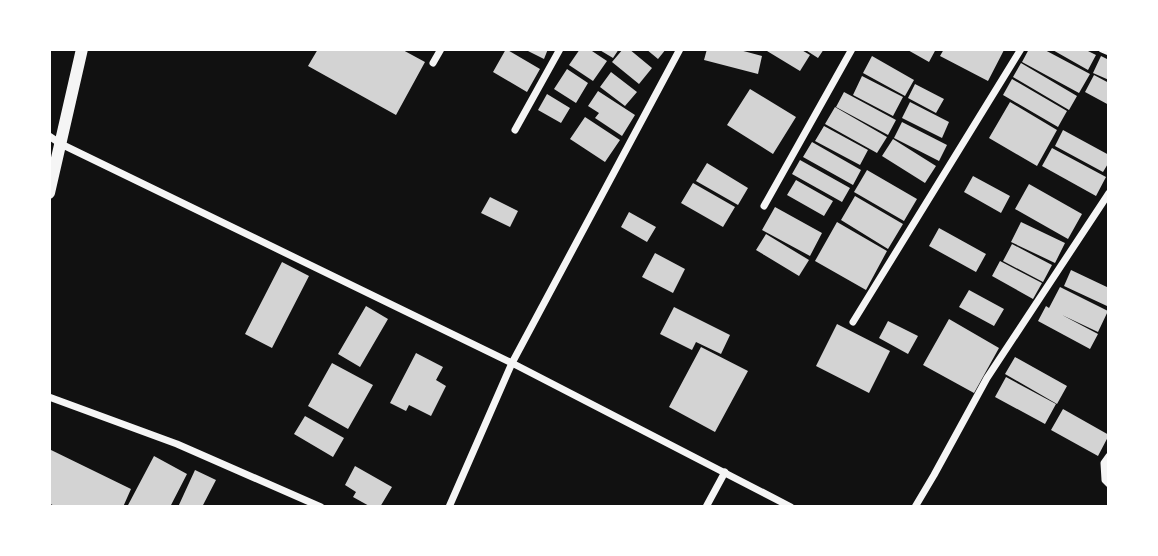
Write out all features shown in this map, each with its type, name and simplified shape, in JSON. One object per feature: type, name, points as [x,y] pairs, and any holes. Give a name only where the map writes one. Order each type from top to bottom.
[{"type":"street","points":[[49,193],[82,49]]},
{"type":"street","points":[[433,63],[441,49]]},
{"type":"street","points":[[515,130],[560,49]]},
{"type":"street","points":[[449,507],[512,363],[680,49]]},
{"type":"street","points":[[764,206],[852,49]]},
{"type":"street","points":[[853,322],[1021,49]]},
{"type":"street","points":[[1102,49],[1109,52]]},
{"type":"street","points":[[49,136],[512,363],[791,507]]},
{"type":"street","points":[[915,507],[987,378],[1109,193]]},
{"type":"street","points":[[49,397],[177,443],[321,507]]},
{"type":"street","points":[[1109,456],[1104,463],[1105,480],[1109,484]]},
{"type":"street","points":[[706,507],[725,472]]},
{"type":"building","points":[[318,49],[401,49],[425,62],[396,115],[308,66]]},
{"type":"building","points":[[506,49],[540,69],[527,92],[493,72]]},
{"type":"building","points":[[524,49],[548,49],[544,59]]},
{"type":"building","points":[[580,49],[589,49],[607,61],[593,81],[569,65]]},
{"type":"building","points":[[598,49],[619,49],[613,58]]},
{"type":"building","points":[[623,49],[629,49],[652,68],[639,84],[612,62]]},
{"type":"building","points":[[646,49],[666,49],[658,59]]},
{"type":"building","points":[[707,49],[736,49],[762,56],[758,74],[704,60]]},
{"type":"building","points":[[800,49],[810,55],[800,71],[767,51]]},
{"type":"building","points":[[804,49],[824,49],[818,58]]},
{"type":"building","points":[[906,49],[936,49],[929,62]]},
{"type":"building","points":[[944,49],[1004,50],[988,81],[940,56]]},
{"type":"building","points":[[1029,49],[1043,49],[1090,74],[1079,93],[1022,62]]},
{"type":"building","points":[[1051,49],[1084,49],[1096,55],[1088,70]]},
{"type":"building","points":[[872,56],[914,80],[905,96],[863,73]]},
{"type":"building","points":[[1101,56],[1109,60],[1109,80],[1093,73]]},
{"type":"building","points":[[1021,63],[1077,96],[1069,110],[1013,77]]},
{"type":"building","points":[[567,69],[588,83],[576,103],[554,89]]},
{"type":"building","points":[[611,72],[637,92],[625,106],[600,87]]},
{"type":"building","points":[[1094,75],[1109,83],[1109,105],[1085,92]]},
{"type":"building","points":[[862,76],[903,97],[893,116],[853,95]]},
{"type":"building","points":[[1012,79],[1067,111],[1058,127],[1003,95]]},
{"type":"building","points":[[915,84],[944,99],[936,113],[908,98]]},
{"type":"building","points":[[750,89],[796,117],[773,154],[727,125]]},
{"type":"building","points":[[598,91],[635,115],[622,136],[595,118],[599,113],[588,106]]},
{"type":"building","points":[[844,92],[896,120],[888,135],[836,107]]},
{"type":"building","points":[[547,94],[570,108],[561,123],[538,110]]},
{"type":"building","points":[[910,102],[949,122],[942,138],[902,118]]},
{"type":"building","points":[[1010,102],[1057,130],[1037,166],[989,138]]},
{"type":"building","points":[[835,107],[887,137],[877,153],[825,124]]},
{"type":"building","points":[[585,117],[620,140],[605,162],[570,139]]},
{"type":"building","points":[[902,122],[947,145],[939,161],[894,138]]},
{"type":"building","points":[[824,126],[868,150],[860,165],[815,141]]},
{"type":"building","points":[[1063,130],[1109,155],[1109,162],[1103,172],[1055,146]]},
{"type":"building","points":[[893,139],[936,166],[925,183],[882,156]]},
{"type":"building","points":[[812,142],[861,170],[853,185],[803,157]]},
{"type":"building","points":[[1052,148],[1106,177],[1096,196],[1042,166]]},
{"type":"building","points":[[800,160],[850,188],[842,202],[792,174]]},
{"type":"building","points":[[707,163],[748,188],[738,205],[696,181]]},
{"type":"building","points":[[867,170],[917,199],[904,221],[854,192]]},
{"type":"building","points":[[973,176],[1010,196],[1001,213],[964,192]]},
{"type":"building","points":[[796,180],[833,201],[824,216],[787,195]]},
{"type":"building","points":[[693,183],[735,207],[723,227],[681,203]]},
{"type":"building","points":[[1029,184],[1082,214],[1068,239],[1015,209]]},
{"type":"building","points":[[855,196],[903,224],[888,249],[841,220]]},
{"type":"building","points":[[490,197],[518,211],[510,227],[481,213]]},
{"type":"building","points":[[775,207],[822,233],[810,256],[762,230]]},
{"type":"building","points":[[629,212],[656,227],[647,242],[621,227]]},
{"type":"building","points":[[837,222],[887,251],[866,290],[815,261]]},
{"type":"building","points":[[1021,222],[1065,243],[1055,263],[1011,242]]},
{"type":"building","points":[[939,228],[986,254],[976,272],[929,246]]},
{"type":"building","points":[[766,234],[809,260],[799,276],[756,250]]},
{"type":"building","points":[[1012,244],[1052,265],[1043,282],[1003,261]]},
{"type":"building","points":[[655,253],[685,269],[673,293],[642,277]]},
{"type":"building","points":[[1000,261],[1042,283],[1033,299],[992,276]]},
{"type":"building","points":[[282,262],[309,276],[272,348],[245,334]]},
{"type":"building","points":[[1071,270],[1109,288],[1107,306],[1064,286]]},
{"type":"building","points":[[1060,287],[1108,311],[1098,332],[1062,315],[1098,334],[1090,349],[1038,321],[1046,306],[1049,308]]},
{"type":"building","points":[[969,290],[1004,309],[994,326],[959,307]]},
{"type":"building","points":[[366,306],[388,319],[360,367],[338,354]]},
{"type":"building","points":[[674,307],[730,335],[721,354],[696,342],[692,350],[660,334]]},
{"type":"building","points":[[949,319],[999,348],[974,393],[923,365]]},
{"type":"building","points":[[888,321],[918,336],[908,354],[879,338]]},
{"type":"building","points":[[837,324],[890,351],[869,393],[816,366]]},
{"type":"building","points":[[701,347],[748,371],[715,432],[669,407]]},
{"type":"building","points":[[416,353],[443,367],[436,380],[446,386],[431,416],[409,405],[406,411],[390,403]]},
{"type":"building","points":[[1015,357],[1067,386],[1057,404],[1005,374]]},
{"type":"building","points":[[332,363],[373,385],[348,429],[308,406]]},
{"type":"building","points":[[1006,377],[1056,404],[1045,424],[995,397]]},
{"type":"building","points":[[1063,409],[1109,435],[1098,456],[1051,430]]},
{"type":"building","points":[[305,416],[344,438],[333,457],[294,434]]},
{"type":"building","points":[[49,449],[131,489],[123,507],[56,507],[49,503]]},
{"type":"building","points":[[154,456],[187,474],[170,507],[127,507]]},
{"type":"building","points":[[355,466],[392,487],[380,507],[371,507],[353,497],[356,492],[345,485]]},
{"type":"building","points":[[195,470],[216,480],[202,507],[178,507]]}]
